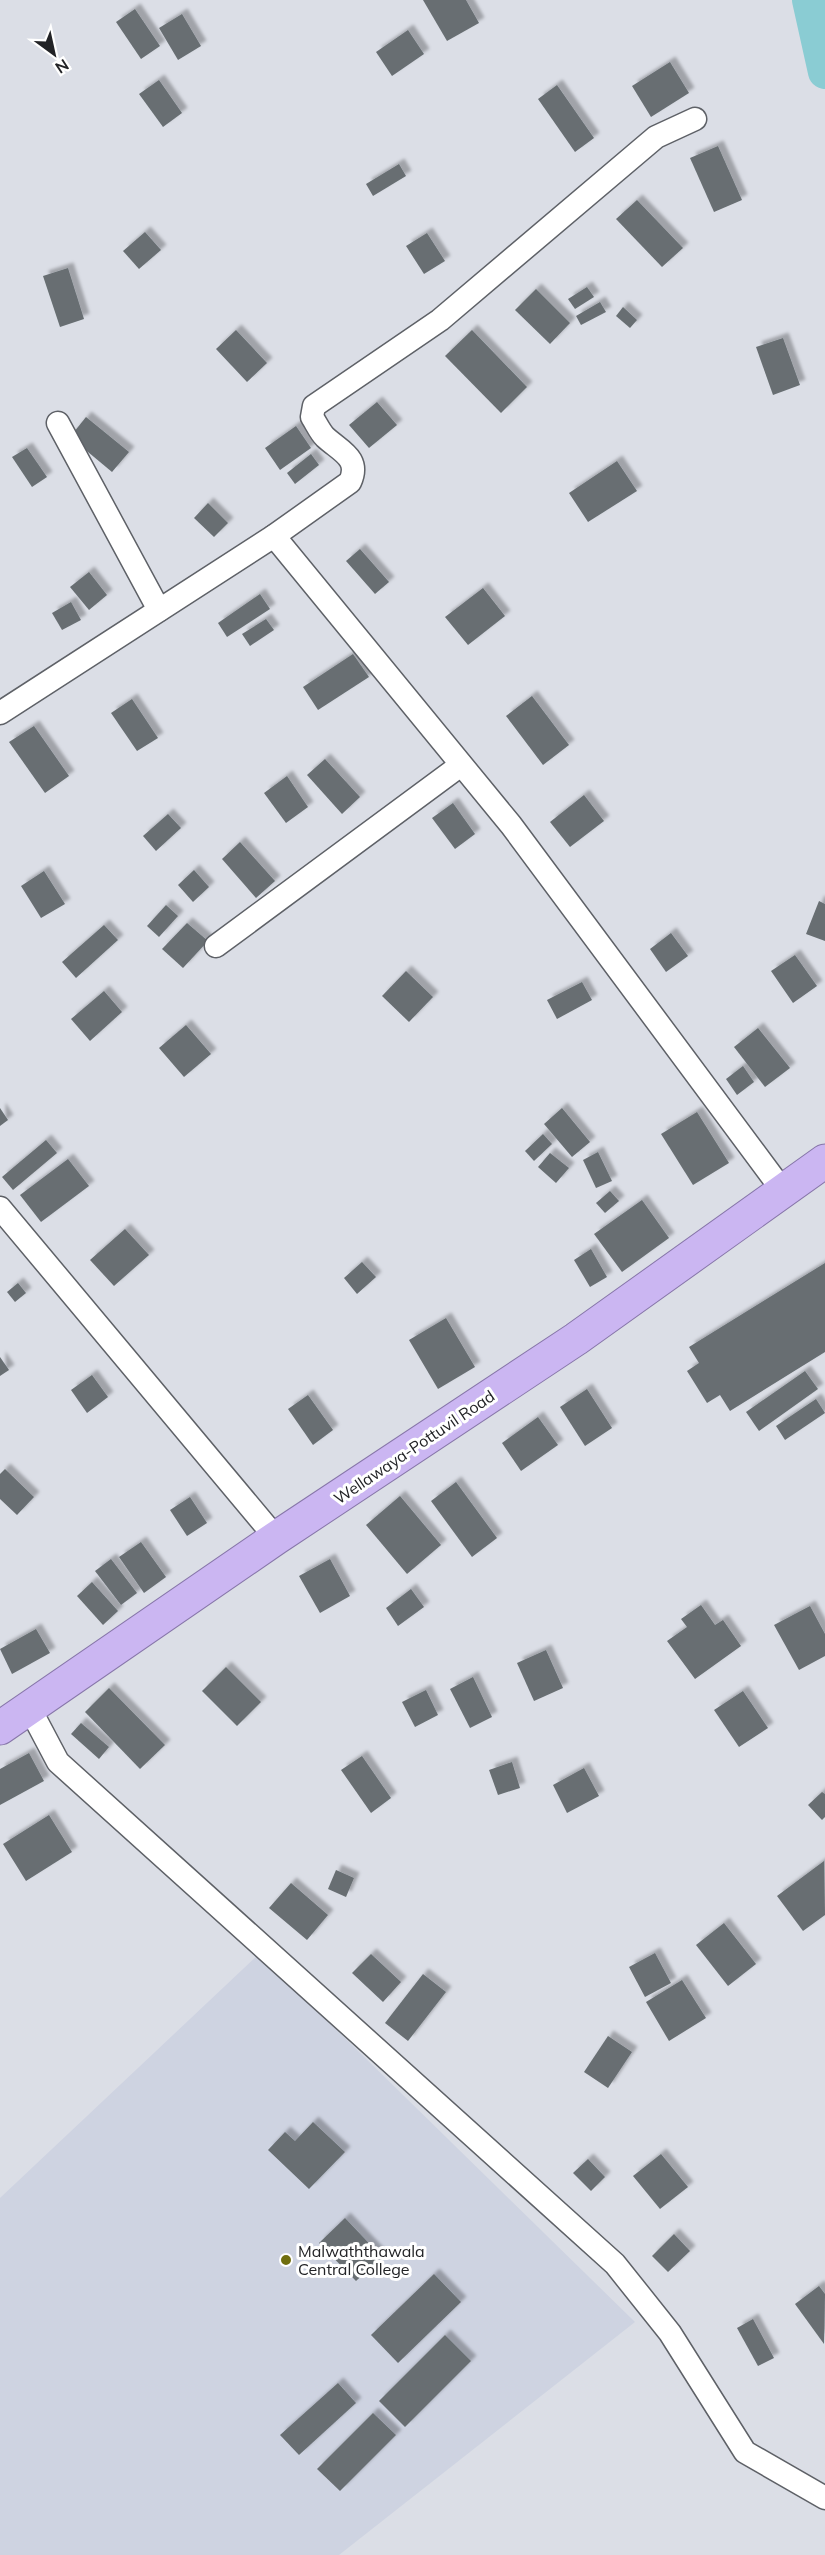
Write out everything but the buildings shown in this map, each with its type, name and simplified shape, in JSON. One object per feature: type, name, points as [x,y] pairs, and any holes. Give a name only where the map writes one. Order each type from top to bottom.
[{"type":"highway","name":"Wellawaya-Pottuvil Road","points":[[0,1728],[276,1538],[576,1339],[825,1161]]},
{"type":"street","points":[[0,713],[274,536],[350,482],[354,473],[351,459],[323,435],[312,417],[314,406],[440,320],[656,137],[695,119]]},
{"type":"street","points":[[58,423],[159,610]]},
{"type":"street","points":[[274,536],[511,825],[783,1191]]},
{"type":"street","points":[[216,946],[461,765]]},
{"type":"street","points":[[0,1208],[276,1538]]},
{"type":"street","points":[[30,1708],[58,1762],[615,2264],[670,2333],[745,2452],[825,2498]]},
{"type":"shaded area","name":"Malwaththawala Central College","points":[[259,1954],[635,2322],[339,2555],[0,2555],[0,2198]]},
{"type":"waterway","points":[[809,0],[825,72]]},
{"type":"place","name":"Malwaththawala Central College","points":[[286,2260]]}]
